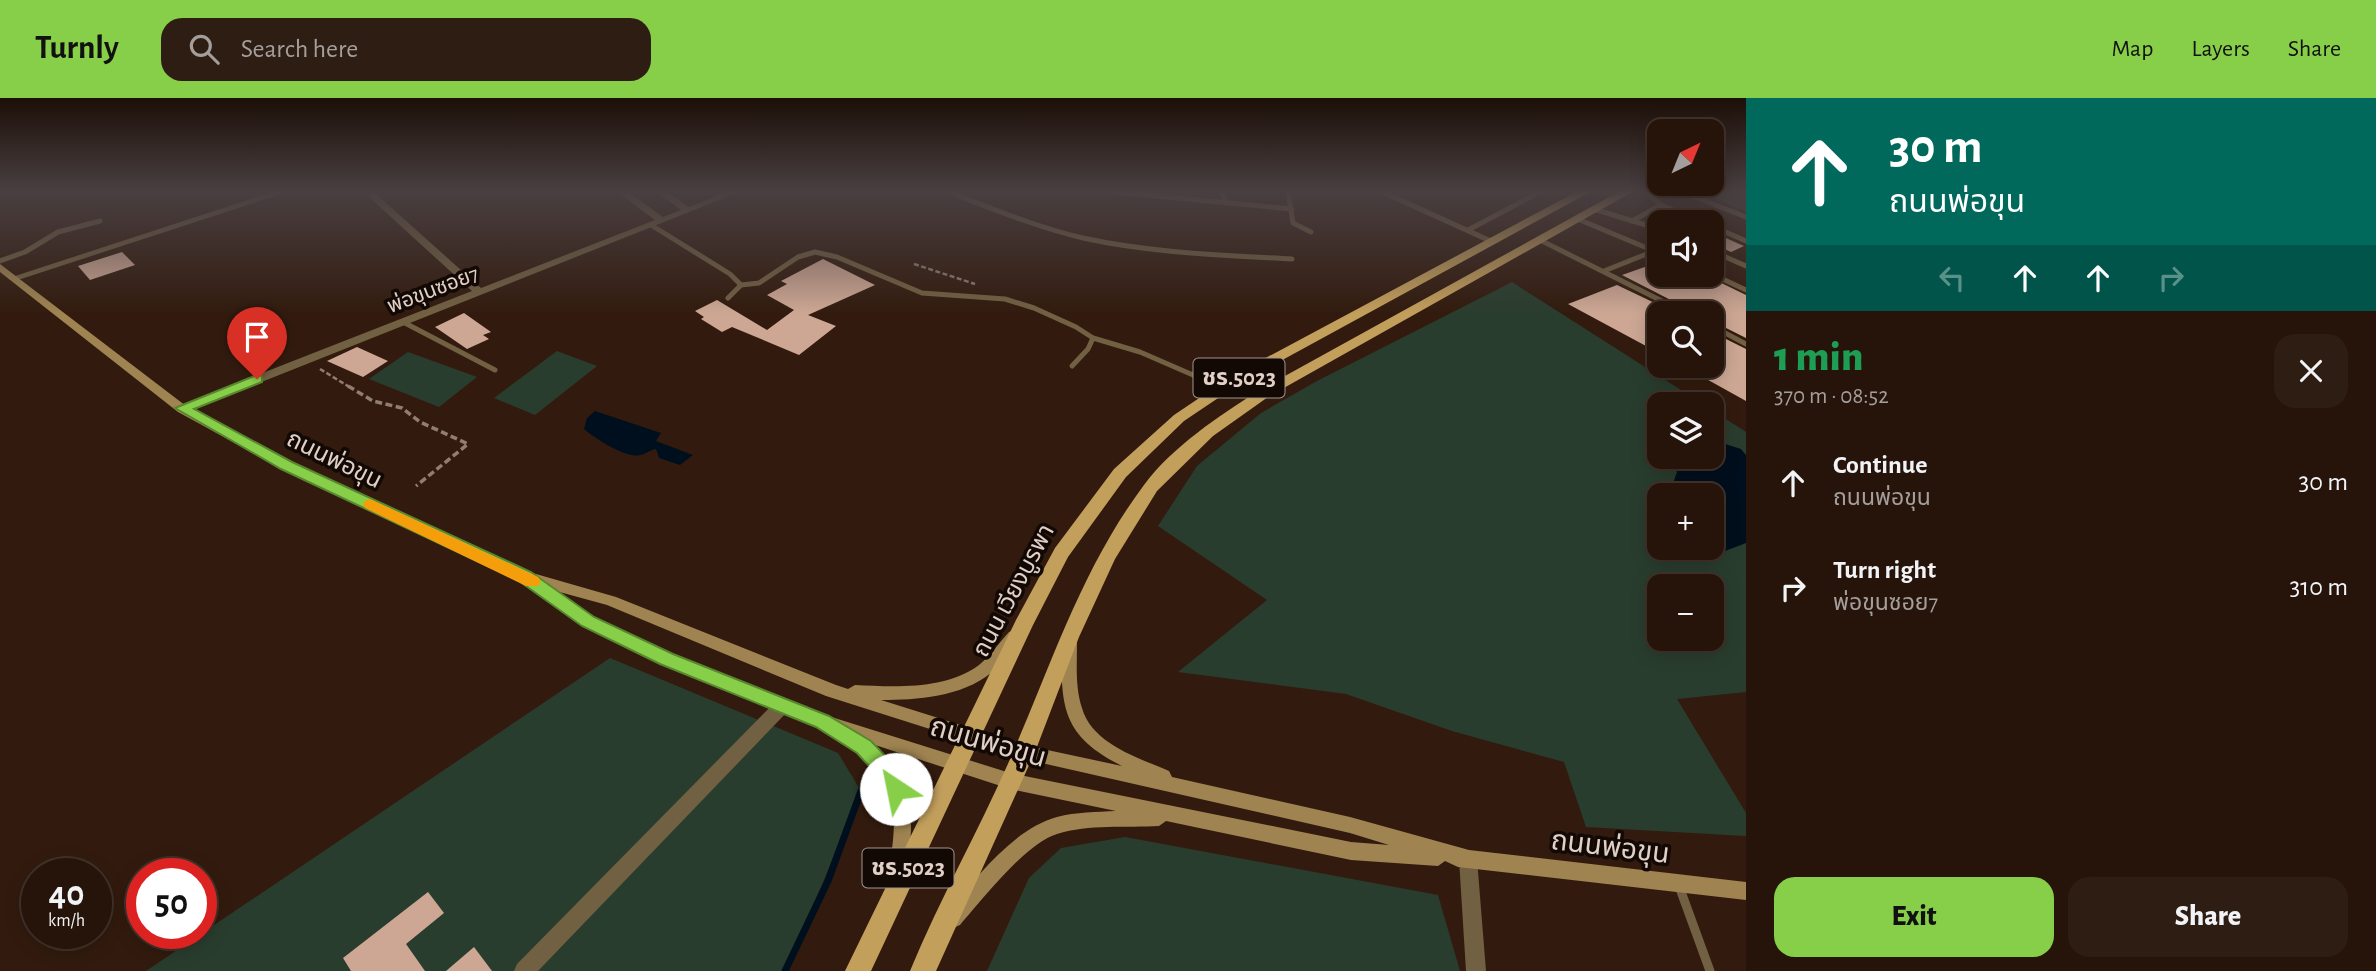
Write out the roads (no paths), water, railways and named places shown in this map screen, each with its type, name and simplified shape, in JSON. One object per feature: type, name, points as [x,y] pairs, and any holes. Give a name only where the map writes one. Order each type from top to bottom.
[{"type":"main road","name":"ถนน เวียงบูรพา","points":[[858,971],[1023,625],[1061,553],[1120,473],[1179,418],[1224,387],[1513,232]]},
{"type":"main road","name":"ชร.5023","points":[[923,971],[1024,752],[1069,637],[1107,557],[1151,488],[1207,432],[1263,394],[1559,232]]},
{"type":"main road","name":"ถนนพ่อขุน","points":[[0,267],[182,408],[286,465],[525,576],[611,601],[832,691],[1024,752],[1350,825],[1468,859]]},
{"type":"main road","name":"ถนนพ่อขุน","points":[[525,576],[588,622],[667,659],[822,721],[1010,781],[1351,851],[1468,859],[1746,891]]},
{"type":"main road","points":[[832,691],[881,694],[954,685],[984,670],[1023,625]]},
{"type":"main road","points":[[1069,637],[1075,713],[1091,738],[1118,756],[1186,788]]},
{"type":"main road","points":[[822,721],[864,747],[888,773],[902,803],[905,834],[893,900]]},
{"type":"main road","points":[[943,928],[1029,841],[1048,829],[1082,823],[1178,817]]},
{"type":"street","points":[[14,278],[159,232]]},
{"type":"street","points":[[413,232],[480,292]]},
{"type":"street","name":"พ่อขุนซอย7","points":[[182,408],[634,232]]},
{"type":"street","points":[[1472,232],[1494,242]]},
{"type":"street","points":[[524,971],[783,705]]},
{"type":"street","points":[[1468,859],[1476,971]]},
{"type":"lane","points":[[0,261],[25,252],[59,232]]},
{"type":"lane","points":[[669,232],[730,274],[741,285]]},
{"type":"lane","points":[[1063,232],[1084,238],[1187,252],[1292,259]]},
{"type":"lane","points":[[1608,232],[1647,248]]},
{"type":"lane","points":[[1725,232],[1746,241]]},
{"type":"lane","points":[[1542,241],[1663,301]]},
{"type":"lane","points":[[728,298],[741,285],[759,283],[798,257],[815,252],[837,257],[922,293],[1005,299],[1055,317],[1093,338],[1140,352],[1224,387]]},
{"type":"lane","points":[[1604,271],[1647,256]]},
{"type":"lane","points":[[1724,256],[1746,266]]},
{"type":"lane","points":[[1736,261],[1746,257]]},
{"type":"lane","points":[[1724,280],[1746,290]]},
{"type":"lane","points":[[403,322],[495,370]]},
{"type":"lane","points":[[1724,332],[1746,344]]},
{"type":"lane","points":[[1072,366],[1088,349],[1093,338]]},
{"type":"lane","points":[[1679,885],[1710,971]]},
{"type":"water","points":[[595,411],[661,433],[656,441],[693,455],[680,465],[659,458],[656,449],[634,455],[619,451],[584,429],[587,418]]},
{"type":"water","points":[[1724,444],[1741,449],[1746,455],[1746,543],[1724,550],[1724,483],[1673,483],[1677,472],[1674,469],[1724,469]]},
{"type":"waterway","points":[[785,971],[828,881],[861,791]]}]
